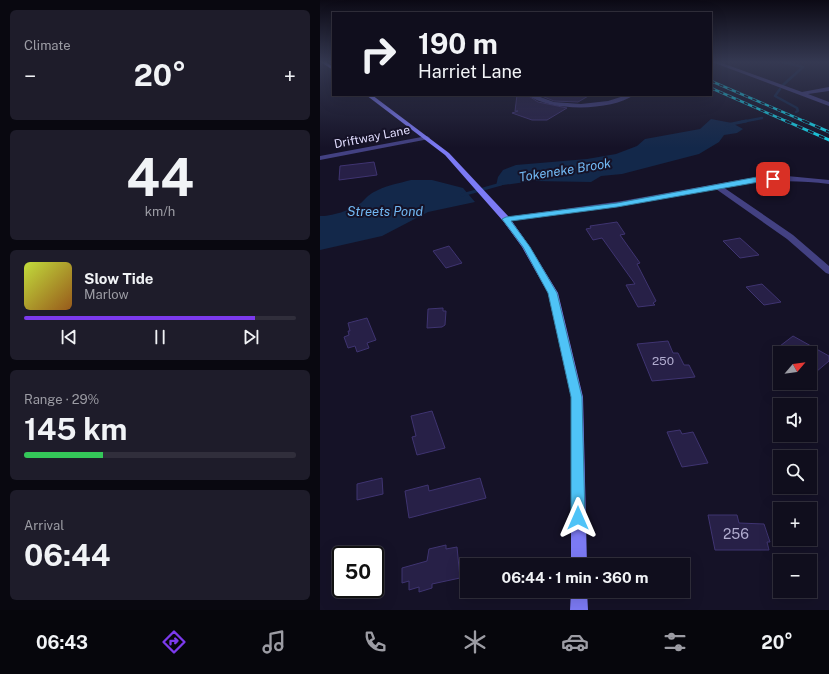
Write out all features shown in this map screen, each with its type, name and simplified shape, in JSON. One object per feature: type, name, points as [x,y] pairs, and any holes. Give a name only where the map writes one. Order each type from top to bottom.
[{"type":"main road","points":[[370,96],[447,154],[506,219],[526,247],[553,293],[577,397],[579,558]]},
{"type":"main road","points":[[579,598],[579,610]]},
{"type":"street","points":[[791,90],[829,104]]},
{"type":"street","points":[[800,94],[820,90]]},
{"type":"street","points":[[534,96],[552,102],[587,105],[607,103],[628,96]]},
{"type":"street","name":"Driftway Lane","points":[[320,158],[427,138]]},
{"type":"street","points":[[506,219],[617,205],[765,179],[798,177],[829,182]]},
{"type":"street","points":[[718,187],[790,237],[829,271]]},
{"type":"water","points":[[711,119],[732,123],[743,129],[737,133],[724,135],[719,142],[699,154],[622,174],[601,176],[591,182],[533,181],[496,186],[498,177],[503,170],[516,165],[587,159],[616,154],[637,146],[645,139],[700,129]]},
{"type":"water","name":"Streets Pond","points":[[411,180],[432,180],[463,188],[475,202],[428,212],[382,236],[320,250],[320,216],[349,210],[382,188]]},
{"type":"building","points":[[517,96],[529,96],[538,102],[567,108],[547,120],[532,120],[512,113],[518,111],[515,111]]},
{"type":"building","points":[[542,96],[588,96],[578,102],[554,101]]},
{"type":"building","points":[[374,162],[377,175],[339,180],[340,166]]},
{"type":"building","points":[[617,222],[625,234],[620,235],[640,263],[637,264],[656,301],[653,303],[655,305],[638,307],[626,285],[635,284],[602,238],[593,240],[586,229],[591,228],[590,226]]},
{"type":"building","points":[[740,238],[759,255],[740,258],[723,241]]},
{"type":"building","points":[[449,246],[462,263],[446,268],[433,251]]},
{"type":"building","points":[[762,284],[781,302],[764,305],[746,287]]},
{"type":"building","points":[[443,308],[443,311],[446,311],[445,325],[442,327],[427,328],[428,309]]},
{"type":"building","points":[[367,318],[376,340],[367,343],[369,348],[357,352],[355,346],[348,348],[344,337],[349,335],[348,331],[350,331],[348,323]]},
{"type":"building","points":[[793,336],[811,346],[780,346]]},
{"type":"building","points":[[668,341],[673,353],[678,353],[684,365],[689,365],[695,377],[652,381],[637,344]]},
{"type":"building","points":[[817,349],[829,356],[829,361],[817,371]]},
{"type":"building","points":[[432,411],[445,448],[417,455],[412,437],[416,436],[411,416]]},
{"type":"building","points":[[680,430],[682,434],[693,432],[708,463],[682,467],[667,432]]},
{"type":"building","points":[[382,478],[383,494],[357,500],[357,484]]},
{"type":"building","points":[[480,478],[486,498],[409,518],[405,491],[428,485],[429,491]]},
{"type":"building","points":[[708,515],[737,515],[739,523],[764,524],[770,542],[767,542],[769,550],[715,550]]},
{"type":"building","points":[[446,545],[446,549],[457,547],[460,578],[432,584],[432,588],[419,592],[419,587],[409,590],[409,581],[402,583],[402,568],[427,561],[429,549]]},
{"type":"waterway","name":"Tokeneke Brook","points":[[779,90],[775,96],[797,108],[798,111],[796,112]]},
{"type":"waterway","name":"Tokeneke Brook","points":[[744,122],[762,118]]},
{"type":"waterway","name":"Tokeneke Brook","points":[[727,125],[744,122]]},
{"type":"waterway","name":"Tokeneke Brook","points":[[462,195],[501,184]]},
{"type":"railway","points":[[717,90],[788,122]]},
{"type":"railway","points":[[733,90],[806,122]]},
{"type":"railway","points":[[786,121],[829,140]]},
{"type":"railway","points":[[804,121],[829,132]]},
{"type":"route","points":[[578,518],[577,397],[553,293],[526,247],[506,219],[617,205],[757,179],[773,179]]}]
